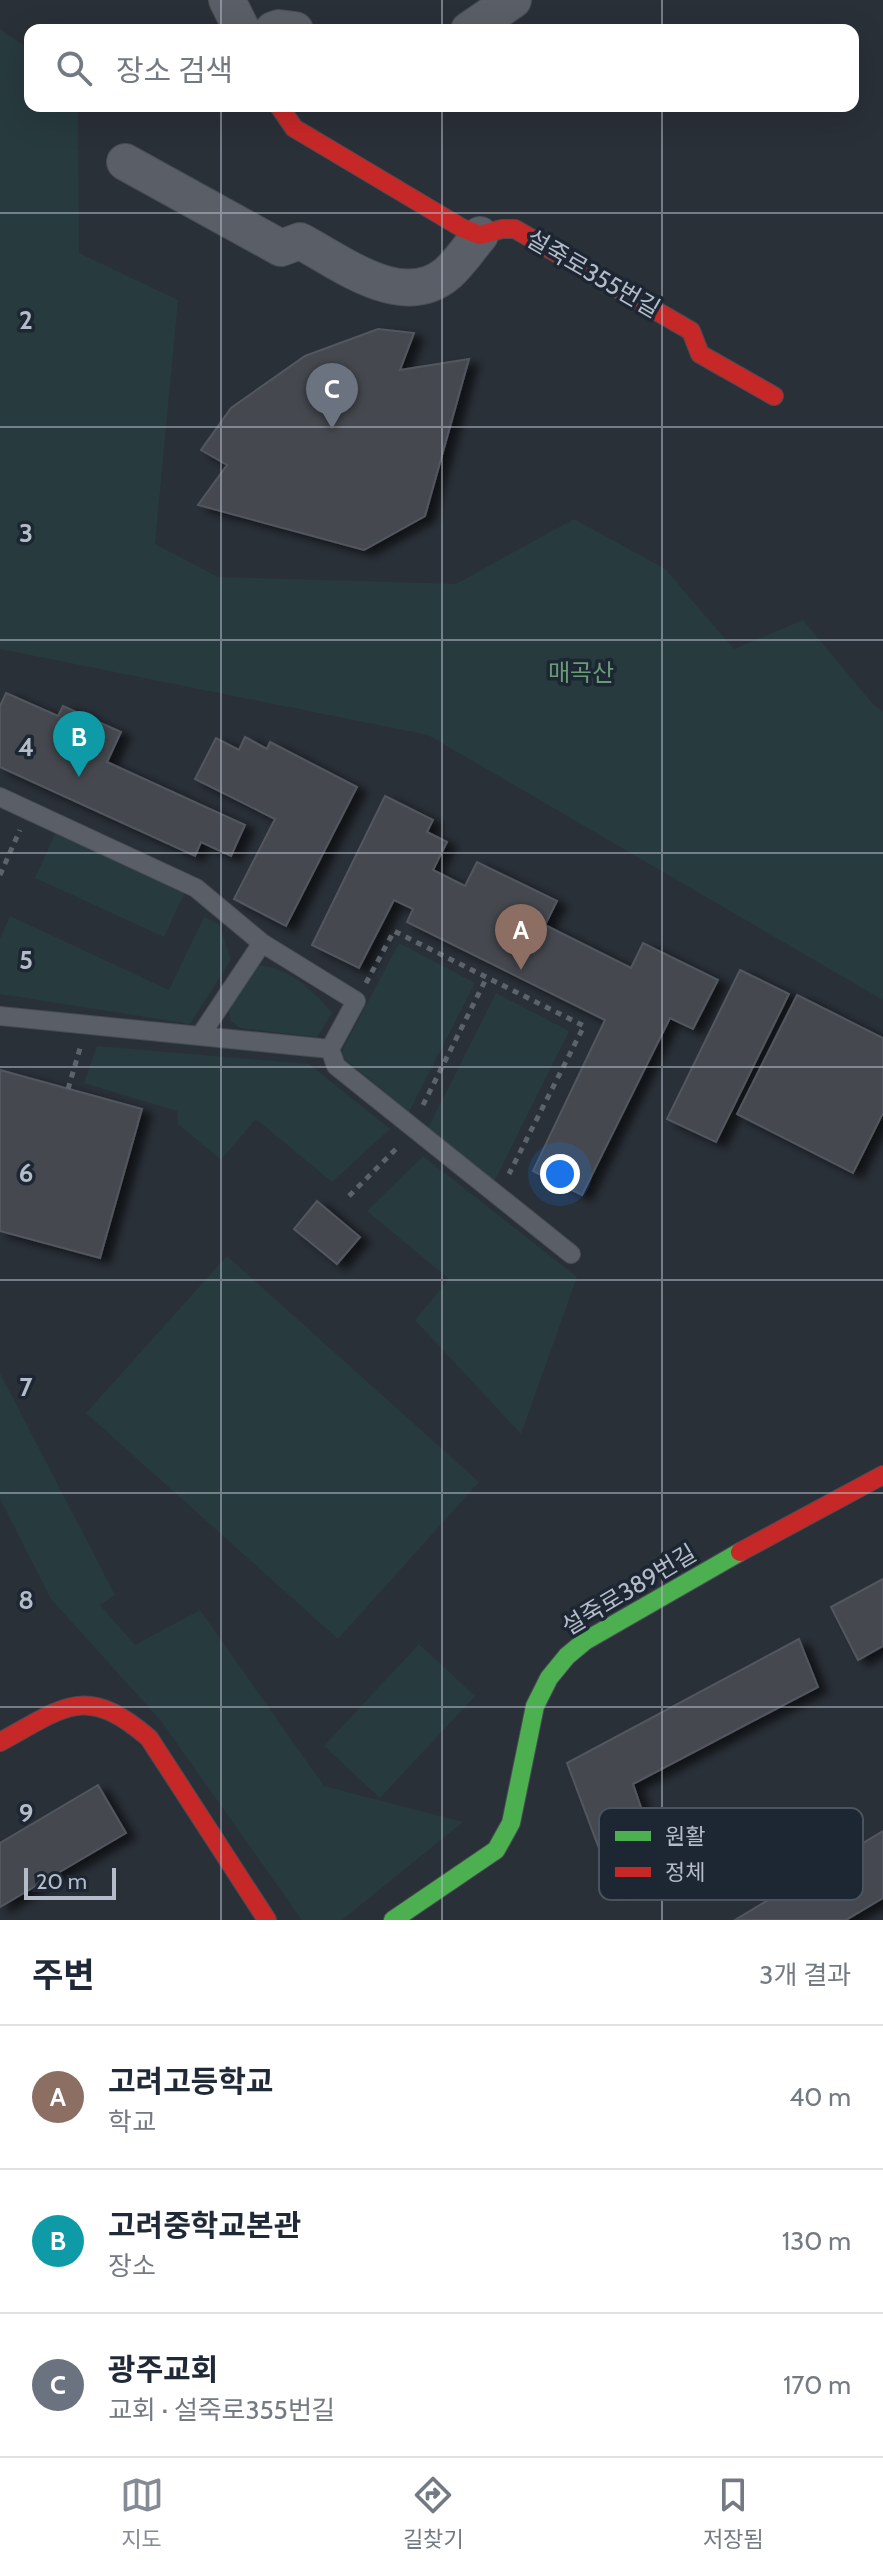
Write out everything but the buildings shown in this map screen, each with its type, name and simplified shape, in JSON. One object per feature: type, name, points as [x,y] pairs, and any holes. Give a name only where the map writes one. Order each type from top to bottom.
[{"type":"street","points":[[227,0],[239,24]]},
{"type":"street","points":[[478,24],[513,0]]},
{"type":"street","points":[[125,162],[281,248],[300,241],[368,277],[395,287],[417,289],[447,274],[480,235],[462,228],[294,128],[283,112]]},
{"type":"street","name":"설죽로355번길","points":[[480,235],[515,229],[691,331],[700,354],[774,396]]},
{"type":"street","name":"설죽로389번길","points":[[393,1920],[496,1850],[511,1823],[535,1706],[549,1678],[567,1656],[595,1635],[768,1536],[883,1475]]},
{"type":"street","points":[[0,1742],[76,1704],[101,1706],[129,1721],[149,1738],[267,1920]]},
{"type":"lane","points":[[0,797],[196,888],[262,943],[356,1001],[330,1049],[336,1066],[571,1254]]},
{"type":"lane","points":[[200,1036],[262,943]]},
{"type":"lane","points":[[0,1016],[330,1049]]},
{"type":"path","points":[[0,875],[29,810]]},
{"type":"path","points":[[356,1001],[394,931],[584,1026],[498,1196]]},
{"type":"path","points":[[349,1196],[414,1128],[487,977]]},
{"type":"path","points":[[68,1089],[86,1025]]},
{"type":"green space","name":"매곡산","points":[[0,29],[24,46],[24,112],[78,112],[79,253],[178,300],[155,544],[218,577],[456,584],[574,519],[665,569],[734,649],[803,620],[883,712],[883,1000],[428,735],[0,649]]},
{"type":"green space","points":[[56,832],[185,892],[164,937],[35,878]]},
{"type":"green space","points":[[10,916],[169,990],[204,917],[219,924],[231,960],[190,1024],[0,994],[0,939]]},
{"type":"green space","points":[[399,943],[475,983],[409,1112],[340,1055]]},
{"type":"green space","points":[[256,965],[288,975],[325,1004],[332,1013],[317,1037],[240,1028],[230,1020],[229,1008]]},
{"type":"green space","points":[[496,993],[569,1031],[494,1182],[428,1128]]},
{"type":"green space","points":[[97,1046],[309,1064],[390,1129],[332,1182],[256,1119],[221,1160],[178,1124],[177,1111],[84,1083]]},
{"type":"green space","points":[[423,1156],[577,1277],[521,1434],[415,1320],[449,1279],[367,1211]]},
{"type":"green space","points":[[227,1256],[479,1482],[338,1639],[86,1413]]},
{"type":"green space","points":[[0,1373],[115,1595],[100,1605],[135,1645],[200,1610],[324,1786],[463,1822],[342,1920],[302,1920],[161,1721],[51,1599],[0,1499]]},
{"type":"green space","points":[[419,1644],[475,1696],[380,1798],[324,1746]]},
{"type":"traffic: fast","points":[[393,1920],[496,1850],[511,1823],[535,1706],[549,1678],[567,1656],[585,1641],[740,1552]]},
{"type":"traffic: jam","points":[[283,112],[294,128],[462,228],[480,235],[515,229],[691,331],[700,354],[774,396]]},
{"type":"traffic: jam","points":[[740,1552],[883,1475]]},
{"type":"traffic: jam","points":[[0,1742],[42,1719],[75,1706],[108,1710],[127,1721],[149,1738],[267,1920]]},
{"type":"place","name":"광주교회","points":[[332,429]]},
{"type":"place","name":"고려중학교본관","points":[[79,777]]},
{"type":"place","name":"고려고등학교","points":[[521,970]]}]
